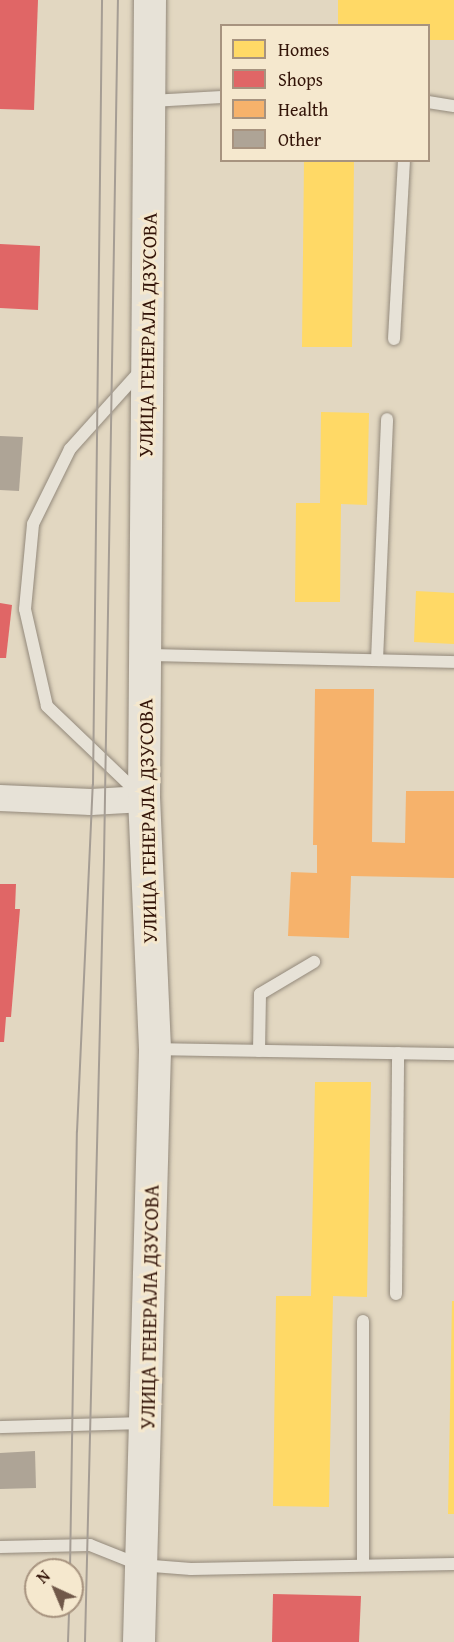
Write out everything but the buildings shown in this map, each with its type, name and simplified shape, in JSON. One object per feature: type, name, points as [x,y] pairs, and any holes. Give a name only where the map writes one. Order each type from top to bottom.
[{"type":"street","name":"УЛИЦА ГЕНЕРАЛА ДЗУСОВА","points":[[140,1642],[140,1565],[147,1423],[154,1049],[144,799],[150,0]]},
{"type":"street","points":[[0,798],[91,802],[144,799]]},
{"type":"lane","points":[[150,101],[220,97]]},
{"type":"lane","points":[[430,102],[454,105]]},
{"type":"lane","points":[[394,339],[404,162]]},
{"type":"lane","points":[[144,799],[47,706],[25,609],[33,524],[70,448],[147,364]]},
{"type":"lane","points":[[377,660],[387,419]]},
{"type":"lane","points":[[145,655],[454,662]]},
{"type":"lane","points":[[259,1051],[260,993],[314,962]]},
{"type":"lane","points":[[154,1049],[454,1054]]},
{"type":"lane","points":[[396,1294],[398,1053]]},
{"type":"lane","points":[[363,1320],[363,1564]]},
{"type":"lane","points":[[0,1427],[147,1423]]},
{"type":"lane","points":[[0,1547],[90,1545],[140,1565],[191,1569],[454,1564]]},
{"type":"tram line","points":[[70,1558],[77,1132],[93,785],[102,0]]},
{"type":"tram line","points":[[85,1642],[104,859],[118,0]]},
{"type":"tram line","points":[[68,1642],[69,1618]]}]
